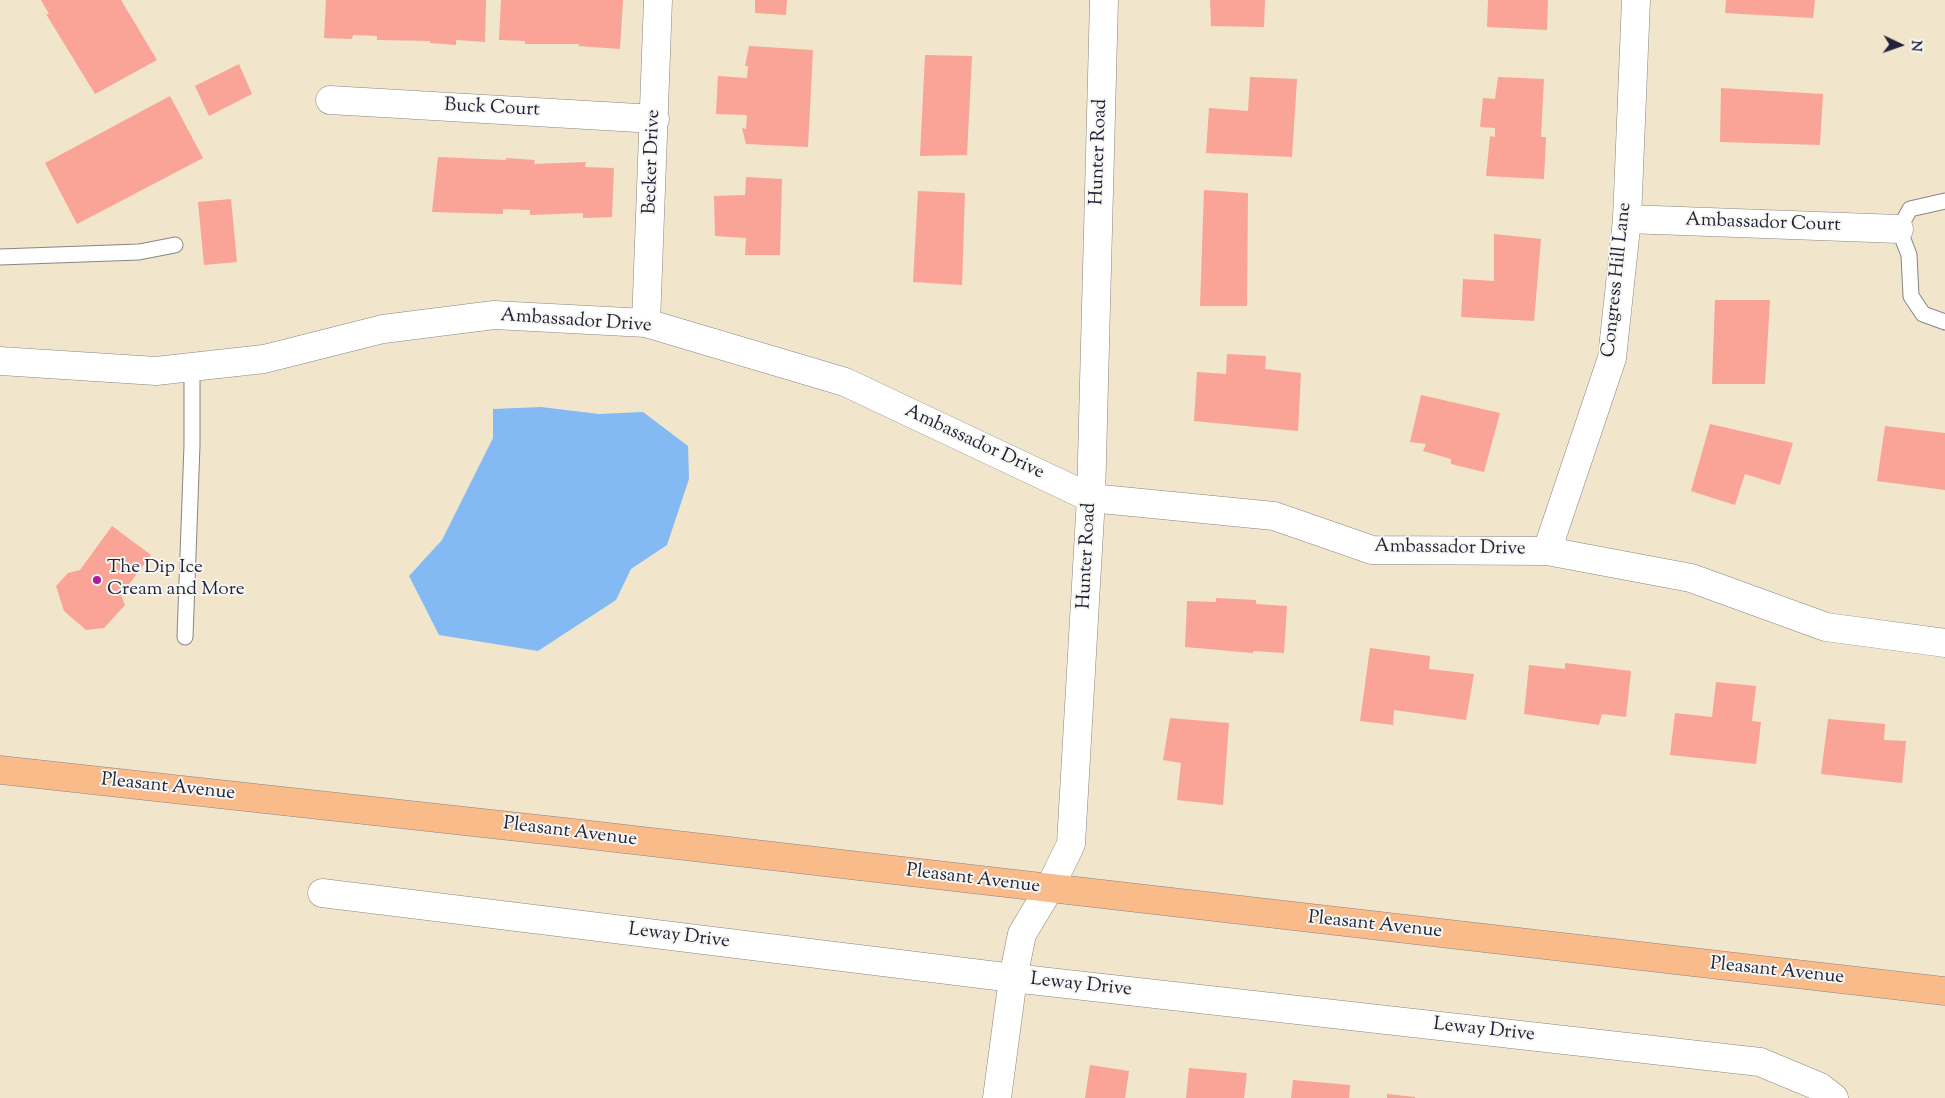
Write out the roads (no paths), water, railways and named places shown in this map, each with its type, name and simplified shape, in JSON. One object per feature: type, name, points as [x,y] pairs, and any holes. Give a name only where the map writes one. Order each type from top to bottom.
[{"type":"main road","name":"Pleasant Avenue","points":[[0,770],[476,822],[1945,991]]},
{"type":"street","name":"Becker Drive","points":[[646,323],[658,0]]},
{"type":"street","name":"Hunter Road","points":[[997,1098],[1013,978],[1022,934],[1049,889],[1071,844],[1091,498],[1104,0]]},
{"type":"street","name":"Congress Hill Lane","points":[[1547,551],[1612,358],[1626,219],[1636,0]]},
{"type":"street","name":"Buck Court","points":[[330,100],[655,119]]},
{"type":"street","name":"Ambassador Court","points":[[1626,219],[1899,229]]},
{"type":"street","name":"Ambassador Drive","points":[[0,361],[156,371],[264,359],[383,329],[494,315],[646,323],[845,382],[1091,498],[1274,516],[1372,550],[1547,551],[1692,578],[1826,628],[1945,642]]},
{"type":"street","name":"Leway Drive","points":[[322,893],[1013,978],[1760,1062],[1820,1087],[1834,1098]]},
{"type":"lane","points":[[1945,201],[1910,209],[1899,229],[1909,255],[1911,296],[1923,314],[1945,322]]},
{"type":"lane","points":[[0,258],[138,252],[175,245]]},
{"type":"lane","points":[[184,637],[192,445],[192,367]]},
{"type":"water","points":[[541,407],[599,414],[643,412],[688,446],[689,479],[667,545],[631,569],[616,600],[538,651],[439,635],[409,576],[442,540],[493,438],[493,409]]},
{"type":"place","name":"The Dip Ice Cream and More","points":[[97,580]]}]
